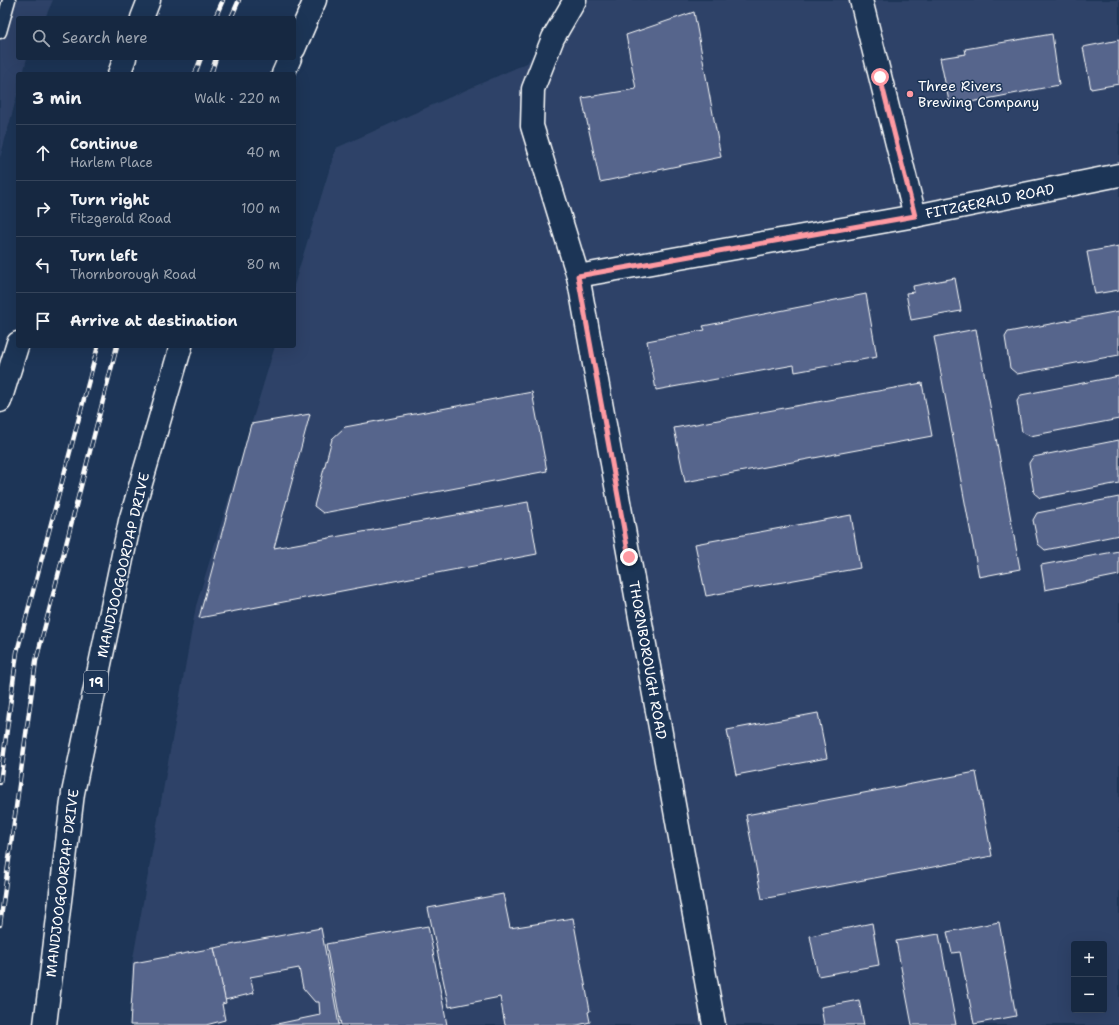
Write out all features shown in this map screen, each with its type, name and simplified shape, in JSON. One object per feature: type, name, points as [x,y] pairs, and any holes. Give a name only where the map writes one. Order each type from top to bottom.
[{"type":"main road","points":[[143,16],[149,0]]},
{"type":"main road","points":[[296,44],[315,0]]},
{"type":"main road","name":"THORNBOROUGH ROAD","points":[[575,0],[553,38],[533,89],[532,126],[578,276],[714,1025]]},
{"type":"main road","points":[[861,0],[915,216]]},
{"type":"main road","points":[[120,72],[125,60]]},
{"type":"main road","points":[[284,72],[289,60]]},
{"type":"main road","name":"FITZGERALD ROAD","points":[[578,276],[915,216],[1119,175]]},
{"type":"main road","points":[[0,401],[16,348]]},
{"type":"main road","name":"MANDJOOGOORDAP DRIVE","points":[[45,1025],[73,792],[130,521],[180,348]]},
{"type":"lane","points":[[0,32],[9,0]]},
{"type":"shaded area","points":[[0,0],[53,0],[46,16],[16,16],[16,60],[26,60],[24,72],[16,72],[16,99],[0,158]]},
{"type":"shaded area","points":[[569,0],[1119,0],[1119,1025],[130,1025],[132,964],[196,606],[274,348],[296,348],[296,278],[336,148],[527,63]]},
{"type":"building","points":[[694,12],[721,157],[600,182],[582,98],[636,89],[626,35]]},
{"type":"building","points":[[1052,34],[1059,85],[950,106],[940,58],[966,54],[965,49]]},
{"type":"building","points":[[1119,40],[1119,84],[1091,89],[1083,47]]},
{"type":"building","points":[[1119,246],[1119,290],[1095,294],[1087,252]]},
{"type":"building","points":[[955,278],[961,311],[911,320],[906,293],[914,292],[913,286]]},
{"type":"building","points":[[866,294],[877,357],[795,372],[794,365],[656,390],[647,341],[705,330],[703,326]]},
{"type":"building","points":[[1119,311],[1119,355],[1017,374],[1010,368],[1005,337],[1008,332]]},
{"type":"building","points":[[976,329],[1020,569],[979,577],[934,337]]},
{"type":"building","points":[[1119,376],[1119,419],[1030,436],[1022,432],[1017,401],[1021,395]]},
{"type":"building","points":[[922,383],[932,436],[685,482],[674,428]]},
{"type":"building","points":[[532,392],[547,471],[323,513],[314,506],[332,439],[345,427]]},
{"type":"building","points":[[310,414],[274,548],[528,502],[537,554],[199,618],[251,424]]},
{"type":"building","points":[[1119,440],[1119,483],[1040,498],[1034,493],[1029,463],[1033,457]]},
{"type":"building","points":[[1119,497],[1119,535],[1045,550],[1038,544],[1033,520],[1037,513]]},
{"type":"building","points":[[851,515],[860,568],[706,596],[695,544]]},
{"type":"building","points":[[1119,551],[1119,575],[1045,590],[1041,565]]},
{"type":"building","points":[[818,713],[827,758],[736,775],[727,730]]},
{"type":"building","points":[[976,772],[992,856],[762,899],[746,815]]},
{"type":"building","points":[[503,894],[510,928],[573,918],[590,1011],[588,1012],[590,1022],[578,1025],[505,1025],[500,997],[449,1007],[428,908]]},
{"type":"building","points":[[999,922],[1016,1016],[974,1024],[960,952],[952,953],[947,932]]},
{"type":"building","points":[[872,923],[879,965],[818,976],[810,936]]},
{"type":"building","points":[[428,926],[447,1025],[341,1025],[326,944]]},
{"type":"building","points":[[321,928],[339,1025],[272,1025],[320,1015],[319,1002],[315,1002],[303,988],[299,968],[250,977],[254,993],[225,1000],[214,948]]},
{"type":"building","points":[[939,934],[956,1025],[912,1025],[896,941]]},
{"type":"building","points":[[214,948],[226,1003],[222,1004],[225,1020],[206,1025],[130,1025],[134,963]]},
{"type":"building","points":[[859,1000],[864,1025],[824,1025],[821,1007]]},
{"type":"railway","points":[[216,16],[223,0]]},
{"type":"railway","points":[[232,16],[239,0]]},
{"type":"railway","points":[[196,72],[200,60]]},
{"type":"railway","points":[[212,72],[215,60]]},
{"type":"railway","points":[[0,783],[17,652],[97,348]]},
{"type":"railway","points":[[0,925],[36,661],[116,348]]},
{"type":"place","name":"Three Rivers Brewing Company","points":[[910,94]]},
{"type":"route","points":[[629,557],[578,276],[915,216],[880,77]]}]
